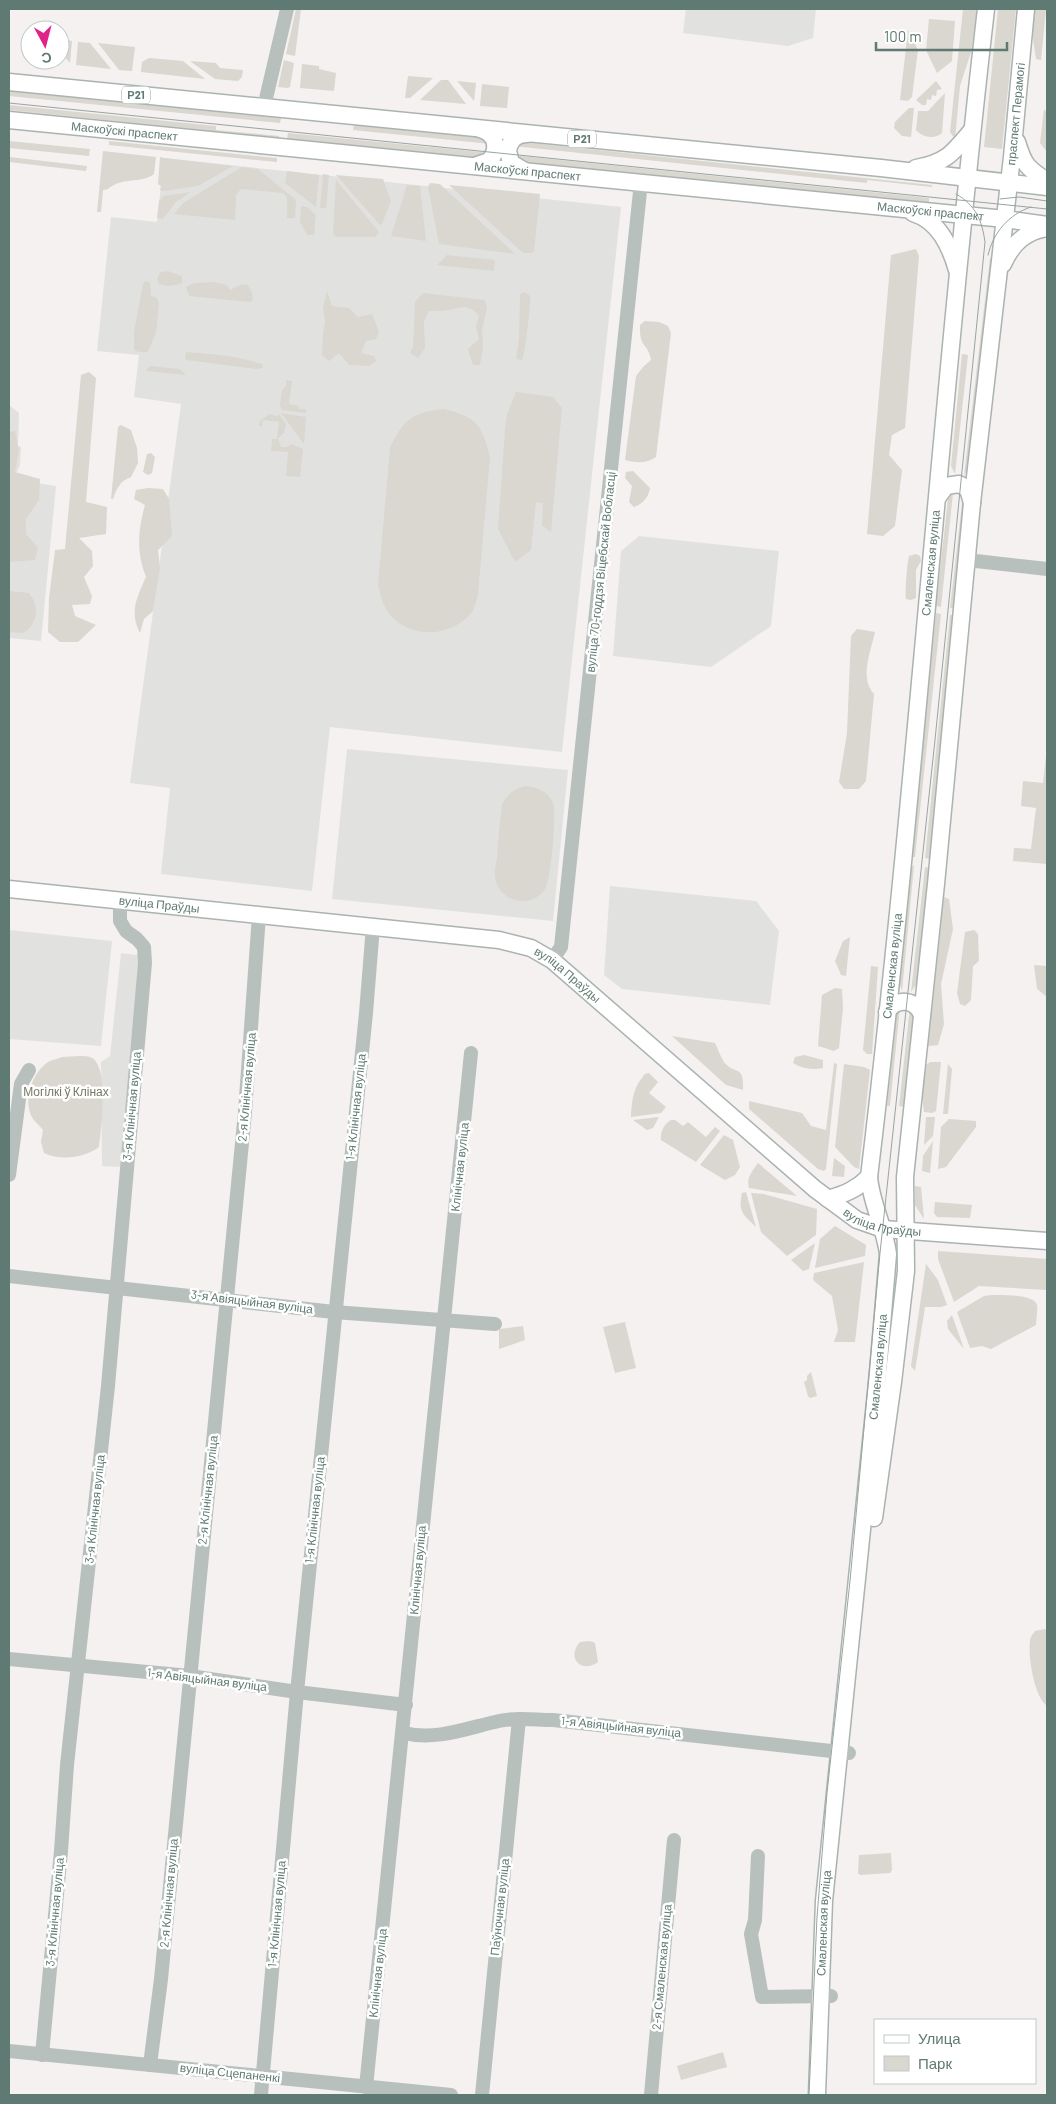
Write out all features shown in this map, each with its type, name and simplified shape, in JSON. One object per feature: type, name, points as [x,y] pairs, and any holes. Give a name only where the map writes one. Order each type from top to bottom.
[{"type":"main road","points":[[967,178],[986,9]]},
{"type":"main road","name":"праспект Перамогі","points":[[1006,218],[1026,9]]},
{"type":"main road","name":"Р21","points":[[9,82],[901,170],[1047,187]]},
{"type":"main road","name":"Маскоўскі праспект","points":[[9,120],[477,165],[899,209],[1006,218],[1047,227]]},
{"type":"main road","points":[[477,165],[489,161],[496,150],[495,142],[491,135],[480,129]]},
{"type":"main road","points":[[901,170],[943,161],[955,151],[972,130]]},
{"type":"main road","points":[[526,170],[514,166],[509,159],[508,151],[513,139],[521,134],[529,134]]},
{"type":"main road","points":[[1015,134],[1025,165],[1030,171],[1047,181]]},
{"type":"main road","name":"Смаленская вуліца","points":[[817,2095],[835,1902],[844,1752],[888,1254],[883,1229],[870,1188],[869,1177],[938,497],[967,178]]},
{"type":"main road","points":[[899,209],[918,215],[941,232],[959,277]]},
{"type":"main road","name":"Смаленская вуліца","points":[[844,1752],[906,1271],[904,1231],[905,1177],[972,503],[1006,218]]},
{"type":"main road","points":[[999,276],[1012,248],[1018,241],[1028,233],[1047,227]]},
{"type":"main road","points":[[941,464],[948,474],[958,478],[968,476],[976,468]]},
{"type":"main road","points":[[938,497],[946,486],[960,484],[968,489],[972,503]]},
{"type":"main road","name":"вуліца Праўды","points":[[9,889],[499,940],[531,948],[552,960],[828,1199],[857,1220],[883,1229],[1047,1241]]},
{"type":"main road","points":[[890,981],[898,992],[906,995],[915,994],[925,986]]},
{"type":"main road","points":[[887,1012],[893,1005],[905,1001],[918,1007],[922,1015]]},
{"type":"main road","points":[[828,1199],[848,1193],[861,1185],[869,1177]]},
{"type":"main road","name":"Смаленская вуліца","points":[[826,1996],[826,2095]]},
{"type":"street","points":[[264,107],[287,9]]},
{"type":"street","name":"вуліца 70-годдзя Віцебскай Вобласці","points":[[552,960],[561,947],[641,182]]},
{"type":"street","points":[[967,560],[1047,569]]},
{"type":"street","name":"3-я Клінічная вуліца","points":[[42,2055],[67,1765],[108,1386],[115,1287],[145,963],[144,947],[137,938],[126,931],[120,920],[120,900]]},
{"type":"street","name":"2-я Клінічная вуліца","points":[[150,2065],[161,1979],[245,1112],[259,915]]},
{"type":"street","name":"1-я Клінічная вуліца","points":[[261,2095],[297,1692],[334,1312],[366,1013],[373,926]]},
{"type":"street","name":"Клінічная вуліца","points":[[366,2087],[404,1733],[472,1053]]},
{"type":"street","points":[[9,1175],[21,1084],[28,1070]]},
{"type":"street","name":"3-я Авіяцыйная вуліца","points":[[9,1276],[227,1298],[334,1312],[495,1324]]},
{"type":"street","name":"1-я Авіяцыйная вуліца","points":[[9,1659],[190,1676],[297,1692],[406,1705]]},
{"type":"street","name":"1-я Авіяцыйная вуліца","points":[[404,1733],[428,1736],[500,1721],[519,1719],[553,1720],[844,1752]]},
{"type":"street","name":"Паўночная вуліца","points":[[482,2095],[519,1719]]},
{"type":"street","name":"2-я Смаленская вуліца","points":[[650,2095],[674,1840]]},
{"type":"street","points":[[758,1856],[755,1920],[751,1934],[762,1997],[826,1996]]},
{"type":"street","name":"вуліца Сцепаненкі","points":[[9,2051],[451,2095]]},
{"type":"shaded area","points":[[686,9],[816,9],[813,38],[788,46],[683,33]]},
{"type":"shaded area","points":[[164,158],[621,207],[562,752],[330,727],[312,891],[161,874],[170,788],[130,783],[181,404],[134,397],[139,355],[97,351],[111,217],[157,222]]},
{"type":"shaded area","points":[[9,405],[19,413],[18,446],[21,447],[20,465],[16,474],[16,480],[56,486],[41,641],[9,638]]},
{"type":"shaded area","points":[[639,536],[779,551],[771,626],[711,667],[613,656],[621,551]]},
{"type":"shaded area","points":[[347,749],[568,770],[553,921],[332,899]]},
{"type":"shaded area","points":[[610,886],[756,901],[779,931],[770,1005],[622,989],[604,975]]},
{"type":"shaded area","points":[[9,930],[112,941],[101,1046],[9,1039]]},
{"type":"shaded area","points":[[121,953],[143,956],[123,1167],[102,1166],[101,1062],[110,1056]]},
{"type":"green space","points":[[296,9],[301,9],[295,56],[286,54]]},
{"type":"green space","points":[[963,9],[978,9],[971,52],[960,86],[955,139],[950,132]]},
{"type":"green space","points":[[998,9],[1016,9],[1002,149],[984,147]]},
{"type":"green space","points":[[1031,9],[1046,9],[1041,60],[1036,59],[1030,19]]},
{"type":"green space","points":[[929,19],[955,21],[952,61],[937,73],[926,50]]},
{"type":"green space","points":[[908,30],[918,50],[912,97],[908,101],[900,100]]},
{"type":"green space","points":[[70,41],[72,41],[70,63]]},
{"type":"green space","points":[[78,42],[90,43],[111,69],[76,65]]},
{"type":"green space","points":[[98,43],[135,47],[132,71],[119,70]]},
{"type":"green space","points":[[149,58],[183,61],[205,79],[141,72],[142,62]]},
{"type":"green space","points":[[284,60],[294,63],[290,87],[287,88],[278,87]]},
{"type":"green space","points":[[190,61],[216,63],[220,68],[243,70],[242,77],[238,81],[215,79]]},
{"type":"green space","points":[[302,64],[319,66],[319,69],[336,73],[334,91],[300,88]]},
{"type":"green space","points":[[408,76],[433,78],[410,98],[405,98]]},
{"type":"green space","points":[[441,80],[448,80],[466,104],[420,100]]},
{"type":"green space","points":[[457,81],[476,83],[474,101]]},
{"type":"green space","points":[[936,81],[942,89],[937,90],[936,96],[932,95],[931,100],[927,99],[926,105],[922,105],[916,100]]},
{"type":"green space","points":[[482,84],[509,87],[507,108],[480,106]]},
{"type":"green space","points":[[9,91],[281,118],[280,123],[9,96]]},
{"type":"green space","points":[[945,93],[942,133],[932,137],[921,134],[916,130],[918,111],[928,111]]},
{"type":"green space","points":[[9,105],[216,126],[216,130],[279,136],[279,138],[9,110]]},
{"type":"green space","points":[[909,108],[914,108],[911,137],[902,136],[894,128],[895,122]]},
{"type":"green space","points":[[1044,109],[1047,113],[1047,152],[1040,143]]},
{"type":"green space","points":[[354,125],[484,138],[491,144],[353,130]]},
{"type":"green space","points":[[288,133],[491,153],[481,158],[287,139]]},
{"type":"green space","points":[[9,141],[90,149],[89,156],[9,148]]},
{"type":"green space","points":[[109,141],[277,158],[277,162],[109,145]]},
{"type":"green space","points":[[522,142],[932,185],[932,187],[867,180],[867,183],[513,146]]},
{"type":"green space","points":[[103,151],[156,157],[154,174],[145,179],[119,183],[103,190],[101,212],[97,212]]},
{"type":"green space","points":[[512,155],[929,198],[929,203],[520,162]]},
{"type":"green space","points":[[9,157],[87,166],[86,171],[9,162]]},
{"type":"green space","points":[[160,157],[233,166],[198,186],[164,191],[160,190],[161,186],[158,184]]},
{"type":"green space","points":[[242,167],[258,169],[296,200],[295,218],[287,218],[287,197],[283,193],[241,189],[236,195],[235,220],[174,214],[183,203]]},
{"type":"green space","points":[[287,171],[319,175],[316,207],[285,183]]},
{"type":"green space","points":[[323,174],[329,175],[326,208],[320,208]]},
{"type":"green space","points":[[336,175],[383,179],[391,201],[381,226]]},
{"type":"green space","points":[[336,180],[379,232],[375,237],[335,236],[333,233]]},
{"type":"green space","points":[[430,183],[440,184],[515,254],[439,244],[428,187]]},
{"type":"green space","points":[[407,185],[420,186],[426,241],[391,236]]},
{"type":"green space","points":[[449,185],[540,194],[534,251],[532,253],[523,253]]},
{"type":"green space","points":[[191,192],[176,202],[163,219],[157,218],[159,201],[164,196]]},
{"type":"green space","points":[[301,206],[307,207],[316,215],[314,235],[307,235],[300,222]]},
{"type":"green space","points":[[916,249],[919,256],[905,428],[892,435],[889,455],[902,470],[895,526],[883,536],[867,534],[891,255]]},
{"type":"green space","points":[[447,255],[495,260],[494,271],[437,265]]},
{"type":"green space","points":[[990,258],[993,258],[969,469],[964,475]]},
{"type":"green space","points":[[168,271],[182,276],[182,283],[170,286],[159,284],[157,279],[160,272]]},
{"type":"green space","points":[[145,281],[150,282],[151,296],[157,298],[159,303],[156,332],[148,352],[139,352],[134,350],[134,332]]},
{"type":"green space","points":[[214,282],[227,285],[230,290],[242,284],[248,285],[252,292],[253,300],[250,302],[189,296],[186,287],[194,283]]},
{"type":"green space","points":[[327,291],[332,306],[349,308],[358,317],[372,314],[379,332],[376,339],[366,341],[361,353],[374,356],[376,361],[369,366],[349,365],[339,353],[329,361],[322,355],[325,321],[323,307]]},
{"type":"green space","points":[[525,292],[530,296],[530,301],[522,360],[516,359],[519,338],[520,294]]},
{"type":"green space","points":[[423,293],[485,300],[487,308],[482,330],[483,347],[480,365],[473,365],[468,349],[479,339],[476,326],[479,316],[466,307],[429,311],[424,321],[425,348],[418,358],[410,353],[413,348],[415,302]]},
{"type":"green space","points":[[645,321],[659,322],[668,326],[671,333],[656,457],[649,461],[637,462],[625,460],[636,376],[651,360],[648,350],[642,342],[640,333],[640,325]]},
{"type":"green space","points":[[186,352],[243,359],[262,364],[263,368],[256,369],[186,360]]},
{"type":"green space","points":[[962,354],[968,355],[955,474],[951,466]]},
{"type":"green space","points":[[150,366],[180,369],[186,375],[146,371]]},
{"type":"green space","points":[[89,372],[96,378],[86,502],[107,507],[106,534],[79,538],[92,551],[93,566],[84,577],[92,596],[90,604],[72,605],[75,616],[96,625],[78,642],[60,642],[48,632],[49,598],[55,550],[65,549],[81,375]]},
{"type":"green space","points":[[286,380],[292,381],[289,404],[299,406],[299,409],[306,409],[306,413],[282,410],[280,405],[282,390],[286,386]]},
{"type":"green space","points":[[516,392],[553,397],[562,408],[551,532],[542,526],[543,503],[536,502],[531,550],[515,562],[498,529],[505,429],[507,414]]},
{"type":"green space","points":[[444,409],[464,415],[476,424],[484,437],[490,457],[478,594],[472,612],[464,620],[444,630],[422,632],[401,624],[392,617],[384,606],[378,585],[390,448],[399,431],[410,419],[424,412]]},
{"type":"green space","points":[[281,413],[306,417],[304,444]]},
{"type":"green space","points":[[269,414],[280,415],[286,424],[284,433],[278,438],[281,447],[287,447],[291,444],[303,449],[300,477],[286,476],[288,452],[271,451],[272,439],[277,439],[279,422],[263,420],[262,426],[259,426],[260,421]]},
{"type":"green space","points":[[121,425],[131,430],[137,448],[138,463],[131,477],[122,483],[113,499],[111,499],[118,427]]},
{"type":"green space","points":[[15,431],[19,451],[15,472],[40,479],[39,500],[26,519],[26,534],[38,548],[35,560],[9,562],[9,432]]},
{"type":"green space","points":[[151,453],[155,457],[152,473],[148,475],[143,472],[147,454]]},
{"type":"green space","points":[[633,471],[650,488],[645,500],[634,507],[629,502],[632,486],[625,478],[626,472]]},
{"type":"green space","points":[[148,488],[163,489],[169,499],[172,536],[158,550],[160,568],[153,611],[144,619],[140,633],[135,618],[135,611],[137,598],[146,577],[139,550],[141,523],[145,505],[134,499],[136,490]]},
{"type":"green space","points":[[953,493],[941,607],[936,606],[948,499]]},
{"type":"green space","points":[[963,495],[966,498],[955,608],[950,608]]},
{"type":"green space","points":[[916,554],[920,556],[921,561],[916,570],[916,598],[911,600],[906,599],[908,565],[909,556]]},
{"type":"green space","points":[[9,591],[29,593],[35,604],[36,615],[32,625],[23,633],[9,632]]},
{"type":"green space","points":[[936,613],[941,614],[915,857],[911,857]]},
{"type":"green space","points":[[950,615],[955,615],[930,859],[925,858]]},
{"type":"green space","points":[[857,629],[875,632],[867,664],[867,680],[874,694],[866,781],[859,789],[844,789],[839,782],[847,733],[851,636]]},
{"type":"green space","points":[[1047,747],[1047,864],[1013,861],[1014,848],[1031,849],[1036,808],[1021,806],[1023,781],[1043,783]]},
{"type":"green space","points":[[525,786],[542,790],[551,799],[554,809],[554,831],[550,871],[546,887],[534,899],[519,901],[509,898],[501,891],[496,882],[495,872],[502,804],[511,792]]},
{"type":"green space","points":[[910,866],[914,866],[902,991],[899,982]]},
{"type":"green space","points":[[925,867],[929,868],[917,983],[911,992]]},
{"type":"green space","points":[[944,897],[949,899],[953,929],[941,984],[944,1024],[938,1045],[928,1046]]},
{"type":"green space","points":[[974,930],[978,934],[979,961],[973,966],[971,1000],[965,1006],[960,1004],[957,993],[965,932]]},
{"type":"green space","points":[[850,937],[846,976],[841,975],[835,961],[843,941]]},
{"type":"green space","points":[[1034,965],[1047,966],[1047,997],[1037,989]]},
{"type":"green space","points":[[871,966],[878,967],[872,1054],[867,1054],[863,1050]]},
{"type":"green space","points":[[835,988],[842,989],[843,1008],[839,1048],[834,1051],[818,1046],[822,995]]},
{"type":"green space","points":[[900,1007],[890,1106],[887,1106],[896,1010]]},
{"type":"green space","points":[[910,1007],[914,1014],[905,1107],[899,1106]]},
{"type":"green space","points":[[672,1036],[715,1043],[724,1062],[742,1076],[743,1090],[726,1085]]},
{"type":"green space","points":[[804,1055],[823,1060],[823,1068],[800,1067],[793,1063],[795,1057]]},
{"type":"green space","name":"Могілкі ў Клінах","points":[[62,1057],[90,1057],[96,1062],[100,1071],[103,1098],[99,1147],[86,1154],[65,1158],[44,1153],[41,1142],[43,1130],[33,1119],[28,1104],[30,1088],[37,1073],[48,1062]]},
{"type":"green space","points":[[930,1062],[941,1062],[936,1111],[932,1113],[924,1112],[922,1095],[926,1065]]},
{"type":"green space","points":[[834,1063],[837,1064],[826,1169],[824,1171],[818,1169],[749,1109],[749,1101],[802,1113],[811,1126],[826,1130]]},
{"type":"green space","points":[[844,1064],[864,1067],[870,1070],[859,1169],[854,1167],[835,1147]]},
{"type":"green space","points":[[948,1064],[952,1069],[948,1114],[943,1114]]},
{"type":"green space","points":[[649,1073],[658,1082],[649,1093],[666,1107],[661,1113],[631,1117],[636,1089],[645,1074]]},
{"type":"green space","points":[[659,1117],[653,1128],[647,1130],[633,1120]]},
{"type":"green space","points":[[926,1117],[935,1117],[933,1136],[924,1145]]},
{"type":"green space","points":[[949,1119],[976,1121],[976,1127],[946,1167],[938,1169],[941,1127]]},
{"type":"green space","points":[[671,1120],[675,1120],[683,1126],[688,1122],[706,1137],[715,1127],[720,1131],[696,1162],[661,1140],[663,1128]]},
{"type":"green space","points":[[724,1135],[733,1140],[740,1167],[735,1175],[725,1180],[700,1165]]},
{"type":"green space","points":[[933,1141],[930,1173],[922,1171],[923,1156]]},
{"type":"green space","points":[[834,1158],[845,1166],[844,1177],[832,1176]]},
{"type":"green space","points":[[758,1163],[797,1196],[749,1188],[749,1178]]},
{"type":"green space","points":[[915,1186],[921,1187],[924,1219],[915,1205]]},
{"type":"green space","points":[[746,1192],[756,1227],[741,1209],[742,1193]]},
{"type":"green space","points":[[751,1193],[764,1194],[817,1209],[816,1235],[787,1256],[761,1232]]},
{"type":"green space","points":[[935,1202],[972,1205],[970,1218],[937,1217],[934,1213]]},
{"type":"green space","points":[[835,1226],[866,1245],[865,1256],[815,1268],[820,1239]]},
{"type":"green space","points":[[815,1243],[809,1269],[803,1271],[791,1260]]},
{"type":"green space","points":[[938,1251],[1047,1259],[1047,1290],[979,1286],[954,1302],[938,1259]]},
{"type":"green space","points":[[864,1262],[855,1342],[834,1342],[838,1330],[832,1296],[813,1280],[814,1273]]},
{"type":"green space","points":[[926,1264],[938,1280],[947,1305],[925,1307],[915,1371],[911,1366]]},
{"type":"green space","points":[[984,1296],[1017,1296],[1035,1301],[1037,1305],[1036,1325],[991,1349],[982,1346],[970,1348],[957,1312]]},
{"type":"green space","points":[[952,1315],[964,1349],[948,1329],[947,1321]]},
{"type":"green space","points":[[625,1322],[636,1368],[615,1373],[603,1327]]},
{"type":"green space","points":[[523,1326],[525,1340],[499,1349],[499,1329]]},
{"type":"green space","points":[[811,1372],[817,1396],[810,1398],[804,1382]]},
{"type":"green space","points":[[1045,1629],[1047,1632],[1047,1706],[1042,1701],[1035,1685],[1030,1648],[1030,1638],[1035,1631]]},
{"type":"green space","points":[[590,1641],[595,1643],[598,1662],[592,1665],[581,1665],[575,1659],[576,1648],[580,1642]]},
{"type":"green space","points":[[891,1853],[892,1870],[890,1873],[860,1875],[858,1873],[859,1855]]},
{"type":"green space","points":[[723,2052],[727,2067],[681,2080],[677,2066]]},
{"type":"tram line","points":[[9,103],[1047,209]]},
{"type":"tram line","points":[[809,2095],[817,1917],[827,1793],[850,1581],[880,1253],[935,740],[985,242],[977,214],[969,203],[956,194]]},
{"type":"tram line","points":[[1000,199],[1019,197],[1047,201]]},
{"type":"tram line","points":[[988,255],[990,247],[1003,225],[1016,214],[1031,207]]}]
